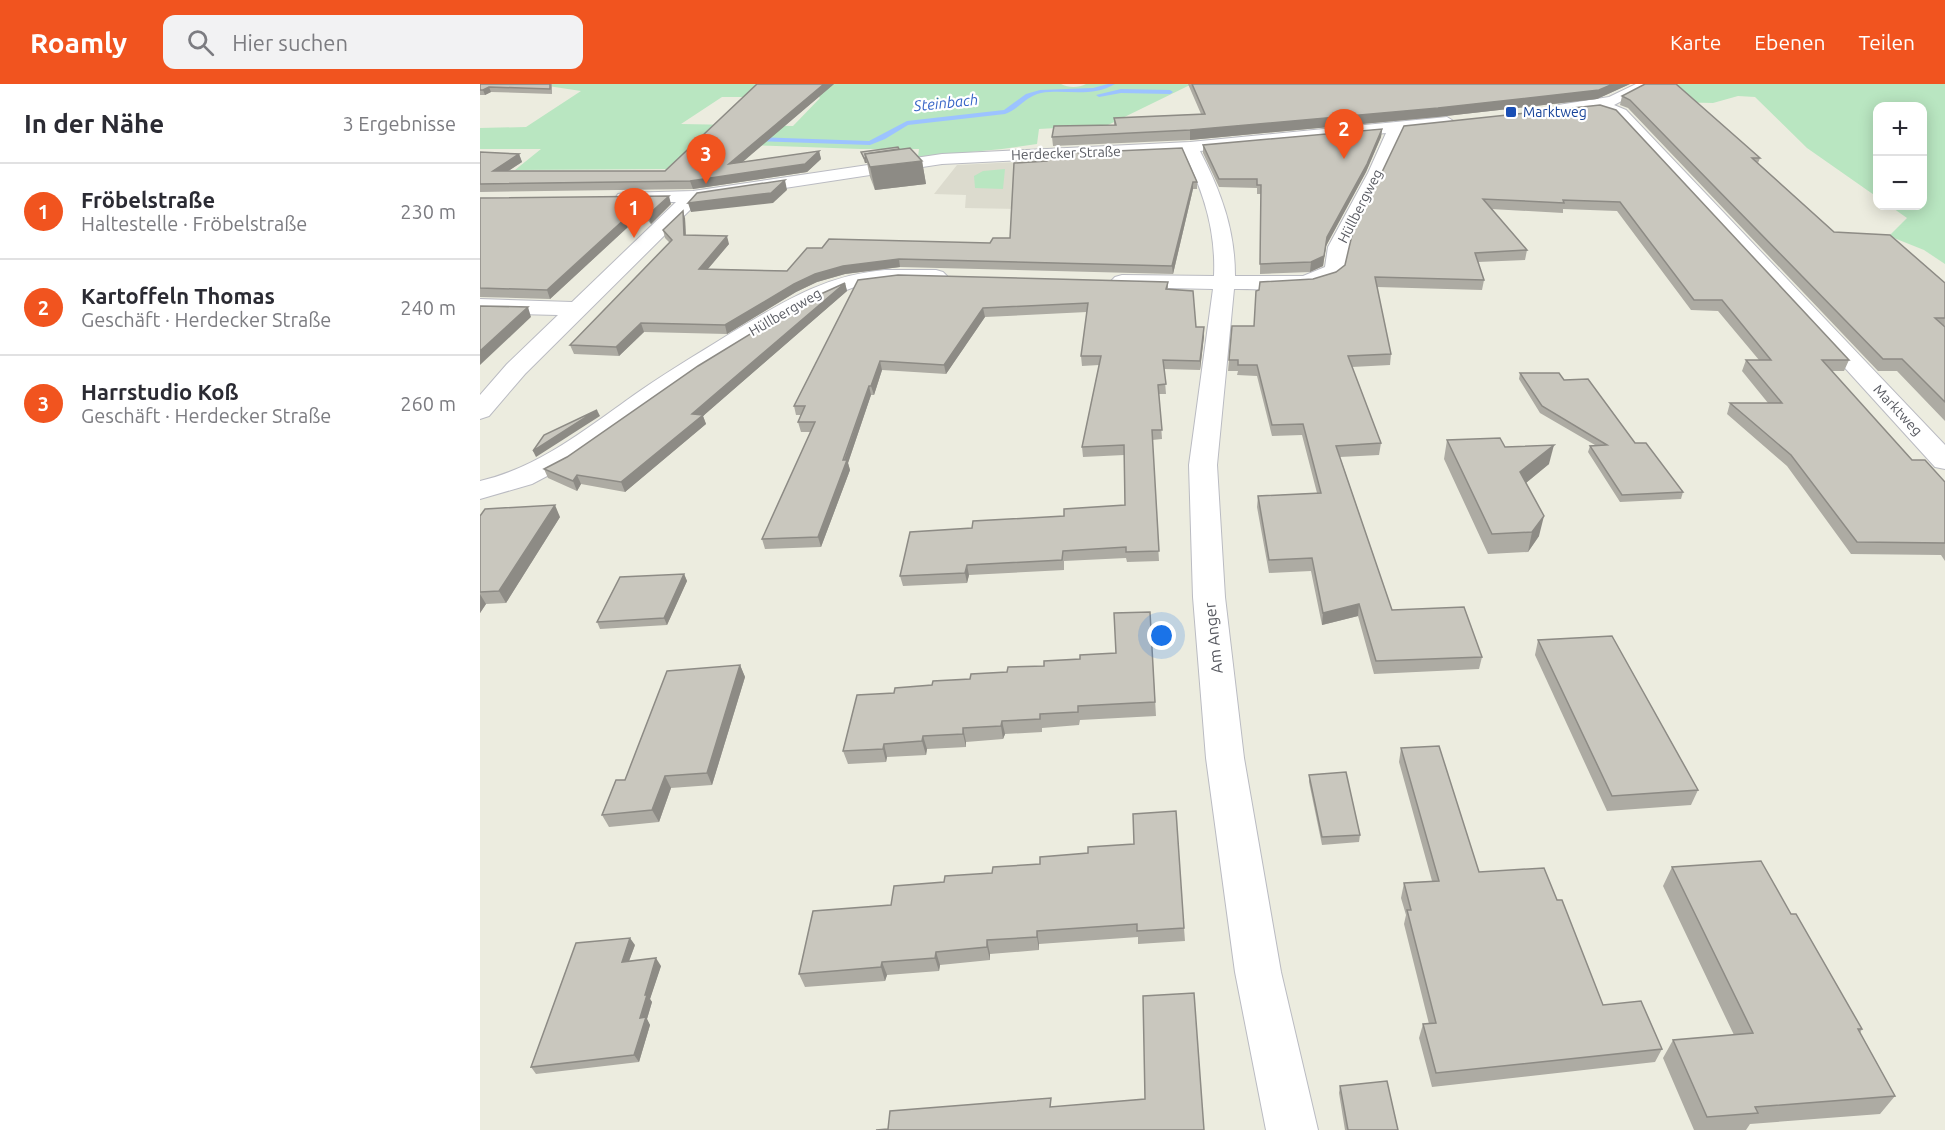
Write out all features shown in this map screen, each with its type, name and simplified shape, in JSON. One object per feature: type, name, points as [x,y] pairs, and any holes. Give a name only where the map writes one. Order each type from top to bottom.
[{"type":"street","points":[[1538,112],[1600,105],[1623,97],[1647,84]]},
{"type":"street","name":"Marktweg","points":[[1600,105],[1622,113],[1945,461]]},
{"type":"street","name":"Herdecker Straße","points":[[611,198],[693,196],[942,159],[1190,147],[1467,120]]},
{"type":"street","name":"Hüllbergweg","points":[[1104,281],[1224,284],[1314,280],[1328,275],[1335,270],[1338,247],[1377,173],[1396,127]]},
{"type":"street","name":"Am Anger","points":[[1190,147],[1211,190],[1220,220],[1224,253],[1224,284],[1203,465],[1209,597],[1225,758],[1258,972],[1292,1130]]},
{"type":"street","points":[[480,411],[516,369],[693,196]]},
{"type":"street","name":"Hüllbergweg","points":[[480,490],[511,483],[555,464],[636,405],[738,339],[819,291],[858,279],[879,276],[960,277]]},
{"type":"street","points":[[480,306],[576,309]]},
{"type":"shaded area","points":[[1119,157],[1109,211],[965,208],[966,195],[934,194],[957,165]]},
{"type":"green space","points":[[535,84],[1061,84],[1074,87],[1086,84],[1192,84],[1108,125],[1039,129],[1037,144],[918,157],[919,149],[751,145],[672,169],[515,170],[541,149],[480,149],[480,128],[526,127],[581,91]],"holes":[[[722,97],[819,97],[793,126],[681,124]]]},
{"type":"green space","points":[[1664,84],[1945,84],[1945,264],[1924,250],[1889,236],[1907,218],[1896,210],[1927,210],[1927,102],[1873,102],[1873,194],[1807,148],[1755,97],[1738,96],[1713,103],[1630,101]]},
{"type":"green space","points":[[1005,169],[1003,189],[975,188],[974,176],[983,171]]},
{"type":"building","points":[[480,84],[550,84],[550,89],[489,87],[480,90]]},
{"type":"building","points":[[757,84],[824,84],[729,164],[819,151],[805,164],[690,181],[480,184],[480,152],[519,154],[493,171],[665,171]]},
{"type":"building","points":[[1192,84],[1613,84],[1599,90],[1438,108],[1190,130],[1052,137],[1054,126],[1116,125],[1114,118],[1205,114]]},
{"type":"building","points":[[1645,84],[1676,84],[1760,158],[1752,158],[1834,232],[1890,235],[1945,283],[1945,318],[1935,318],[1945,327],[1945,402],[1902,359],[1883,359],[1630,100],[1622,96]]},
{"type":"building","points":[[1600,105],[1616,110],[1849,360],[1822,360],[1912,460],[1925,460],[1945,482],[1945,543],[1857,542],[1791,455],[1730,403],[1782,403],[1746,360],[1771,360],[1722,300],[1694,300],[1620,202],[1563,200],[1564,203],[1483,199],[1527,250],[1475,253],[1484,280],[1375,277],[1391,354],[1348,356],[1381,443],[1336,446],[1392,610],[1464,607],[1482,657],[1376,661],[1359,604],[1323,613],[1312,558],[1269,560],[1258,496],[1321,493],[1303,424],[1272,425],[1257,365],[1238,365],[1238,360],[1229,360],[1232,326],[1254,326],[1256,291],[1259,290],[1260,282],[1313,279],[1336,272],[1345,265],[1352,235],[1404,126]]},
{"type":"building","points":[[1382,129],[1367,164],[1327,237],[1324,256],[1311,262],[1260,264],[1261,185],[1257,185],[1257,179],[1219,179],[1203,145]]},
{"type":"building","points":[[898,147],[899,149],[865,154],[866,158],[861,152]]},
{"type":"building","points":[[910,148],[922,161],[870,167],[865,154]]},
{"type":"building","points":[[1182,148],[1197,182],[1193,182],[1172,266],[899,259],[843,266],[815,274],[794,284],[725,325],[641,323],[616,347],[570,345],[672,240],[663,230],[683,211],[684,235],[727,236],[699,269],[787,271],[807,248],[822,248],[829,239],[990,243],[993,238],[1010,238],[1014,163],[1047,161],[1049,154]]},
{"type":"building","points":[[785,180],[771,193],[688,203],[697,193]]},
{"type":"building","points":[[669,196],[648,215],[639,206],[547,290],[480,288],[480,198]]},
{"type":"building","points":[[898,275],[1168,282],[1166,289],[1193,291],[1196,327],[1204,327],[1200,361],[1163,360],[1166,384],[1158,385],[1162,430],[1152,430],[1159,551],[1126,552],[1126,547],[1063,551],[1062,560],[967,565],[965,573],[900,576],[910,532],[972,528],[973,521],[1064,516],[1064,509],[1125,505],[1124,445],[1082,447],[1101,356],[1081,356],[1088,303],[983,308],[944,365],[880,361],[871,386],[869,386],[843,460],[847,460],[818,537],[762,539],[815,422],[798,422],[805,406],[794,406],[858,280]]},
{"type":"building","points":[[845,283],[692,414],[703,415],[621,482],[577,475],[573,481],[544,469],[567,457],[698,366],[801,303]]},
{"type":"building","points":[[480,306],[528,307],[480,351]]},
{"type":"building","points":[[1520,373],[1559,373],[1564,380],[1588,379],[1635,443],[1646,443],[1683,492],[1622,495],[1590,446],[1607,445],[1542,406]]},
{"type":"building","points":[[597,410],[533,451],[544,435]]},
{"type":"building","points":[[1500,438],[1505,447],[1554,445],[1520,472],[1544,516],[1532,532],[1492,534],[1447,440]]},
{"type":"building","points":[[555,505],[499,591],[480,592],[480,516],[485,509]]},
{"type":"building","points":[[684,574],[664,618],[597,622],[620,577]]},
{"type":"building","points":[[1150,612],[1155,702],[1078,706],[1078,712],[1040,714],[1040,719],[1002,721],[1001,726],[963,728],[963,734],[923,736],[922,741],[884,744],[883,749],[843,751],[857,695],[894,693],[895,688],[932,685],[933,681],[970,679],[971,674],[1007,672],[1008,667],[1044,666],[1044,661],[1080,659],[1080,655],[1116,653],[1114,613]]},
{"type":"building","points":[[1612,636],[1698,790],[1612,796],[1538,640]]},
{"type":"building","points":[[740,665],[707,773],[665,776],[652,810],[602,815],[616,780],[625,780],[667,671]]},
{"type":"building","points":[[1439,746],[1479,872],[1544,868],[1557,900],[1562,900],[1603,1005],[1641,1001],[1662,1049],[1436,1073],[1423,1024],[1436,1023],[1407,910],[1411,910],[1404,883],[1439,881],[1401,748]]},
{"type":"building","points":[[1346,772],[1360,835],[1322,837],[1309,775]]},
{"type":"building","points":[[1176,811],[1184,928],[1137,931],[1137,924],[1037,931],[1037,937],[987,940],[987,947],[936,952],[935,958],[882,962],[881,967],[799,974],[813,911],[891,905],[894,886],[944,882],[945,876],[992,873],[993,867],[1040,864],[1040,857],[1088,853],[1088,847],[1134,844],[1133,814]]},
{"type":"building","points":[[1761,861],[1791,914],[1796,914],[1862,1029],[1858,1029],[1895,1096],[1755,1107],[1758,1113],[1707,1117],[1673,1040],[1753,1033],[1672,867]]},
{"type":"building","points":[[630,938],[622,962],[656,958],[640,1018],[646,1017],[634,1055],[531,1067],[576,943]]},
{"type":"building","points":[[1194,993],[1204,1130],[876,1130],[888,1129],[890,1111],[1051,1098],[1050,1107],[1145,1099],[1143,996]]},
{"type":"building","points":[[1387,1081],[1398,1130],[1348,1130],[1340,1086]]},
{"type":"waterway","name":"Steinbach","points":[[753,139],[870,143],[907,123],[1005,112],[1032,94],[1052,90],[1093,90],[1112,84]]},
{"type":"waterway","points":[[1099,95],[1121,91],[1170,92]]},
{"type":"place","name":"Marktweg","points":[[1511,112]]},
{"type":"place","name":"Kartoffeln Thomas","points":[[1344,159]]},
{"type":"place","name":"Harrstudio Koß","points":[[706,184]]},
{"type":"place","name":"Fröbelstraße","points":[[634,238]]}]
